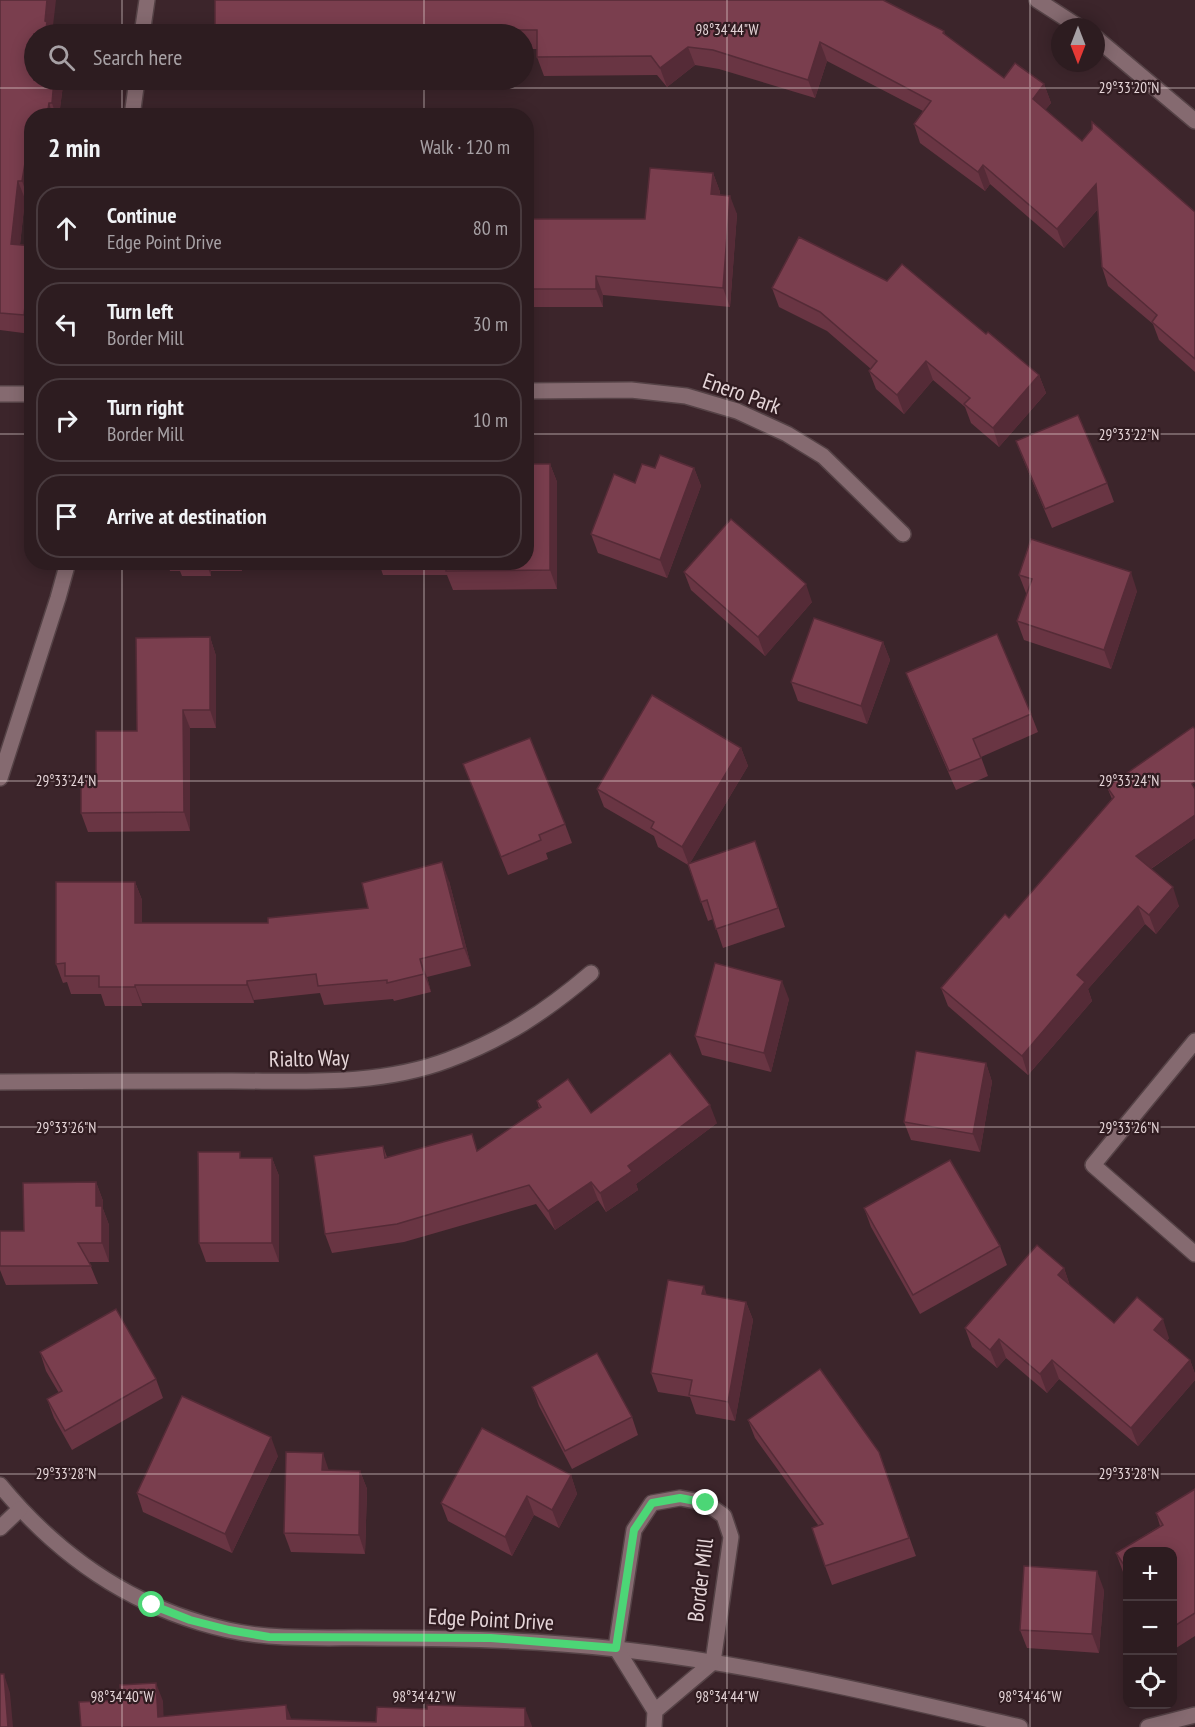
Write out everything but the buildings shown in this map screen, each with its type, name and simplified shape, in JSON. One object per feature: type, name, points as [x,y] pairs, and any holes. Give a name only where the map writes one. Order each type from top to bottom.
[{"type":"street","points":[[143,24],[147,0]]},
{"type":"street","points":[[1037,0],[1065,18]]},
{"type":"street","points":[[1105,46],[1195,121]]},
{"type":"street","points":[[133,108],[135,90]]},
{"type":"street","name":"Enero Park","points":[[534,391],[642,391],[686,396],[737,411],[787,434],[823,456],[903,534]]},
{"type":"street","points":[[0,394],[24,394]]},
{"type":"street","points":[[0,778],[66,570]]},
{"type":"street","name":"Rialto Way","points":[[0,1082],[347,1081],[413,1070],[447,1060],[513,1031],[556,1002],[591,973]]},
{"type":"street","points":[[1195,1041],[1093,1165],[1195,1254]]},
{"type":"street","name":"Edge Point Drive","points":[[0,1485],[51,1540],[116,1587],[190,1620],[229,1630],[269,1637],[491,1638],[616,1648],[713,1662],[846,1687],[1020,1727]]},
{"type":"street","name":"Border Mill","points":[[616,1648],[634,1530],[652,1503],[680,1498],[706,1503],[724,1516],[731,1537],[713,1662]]},
{"type":"street","points":[[0,1528],[20,1509]]},
{"type":"street","points":[[616,1648],[655,1711],[654,1727]]},
{"type":"street","points":[[655,1711],[713,1662]]},
{"type":"street","points":[[1148,1727],[1195,1715]]},
{"type":"route","points":[[152,1605],[190,1620],[269,1637],[491,1638],[616,1648],[634,1530],[652,1503],[680,1498],[706,1503]]}]
